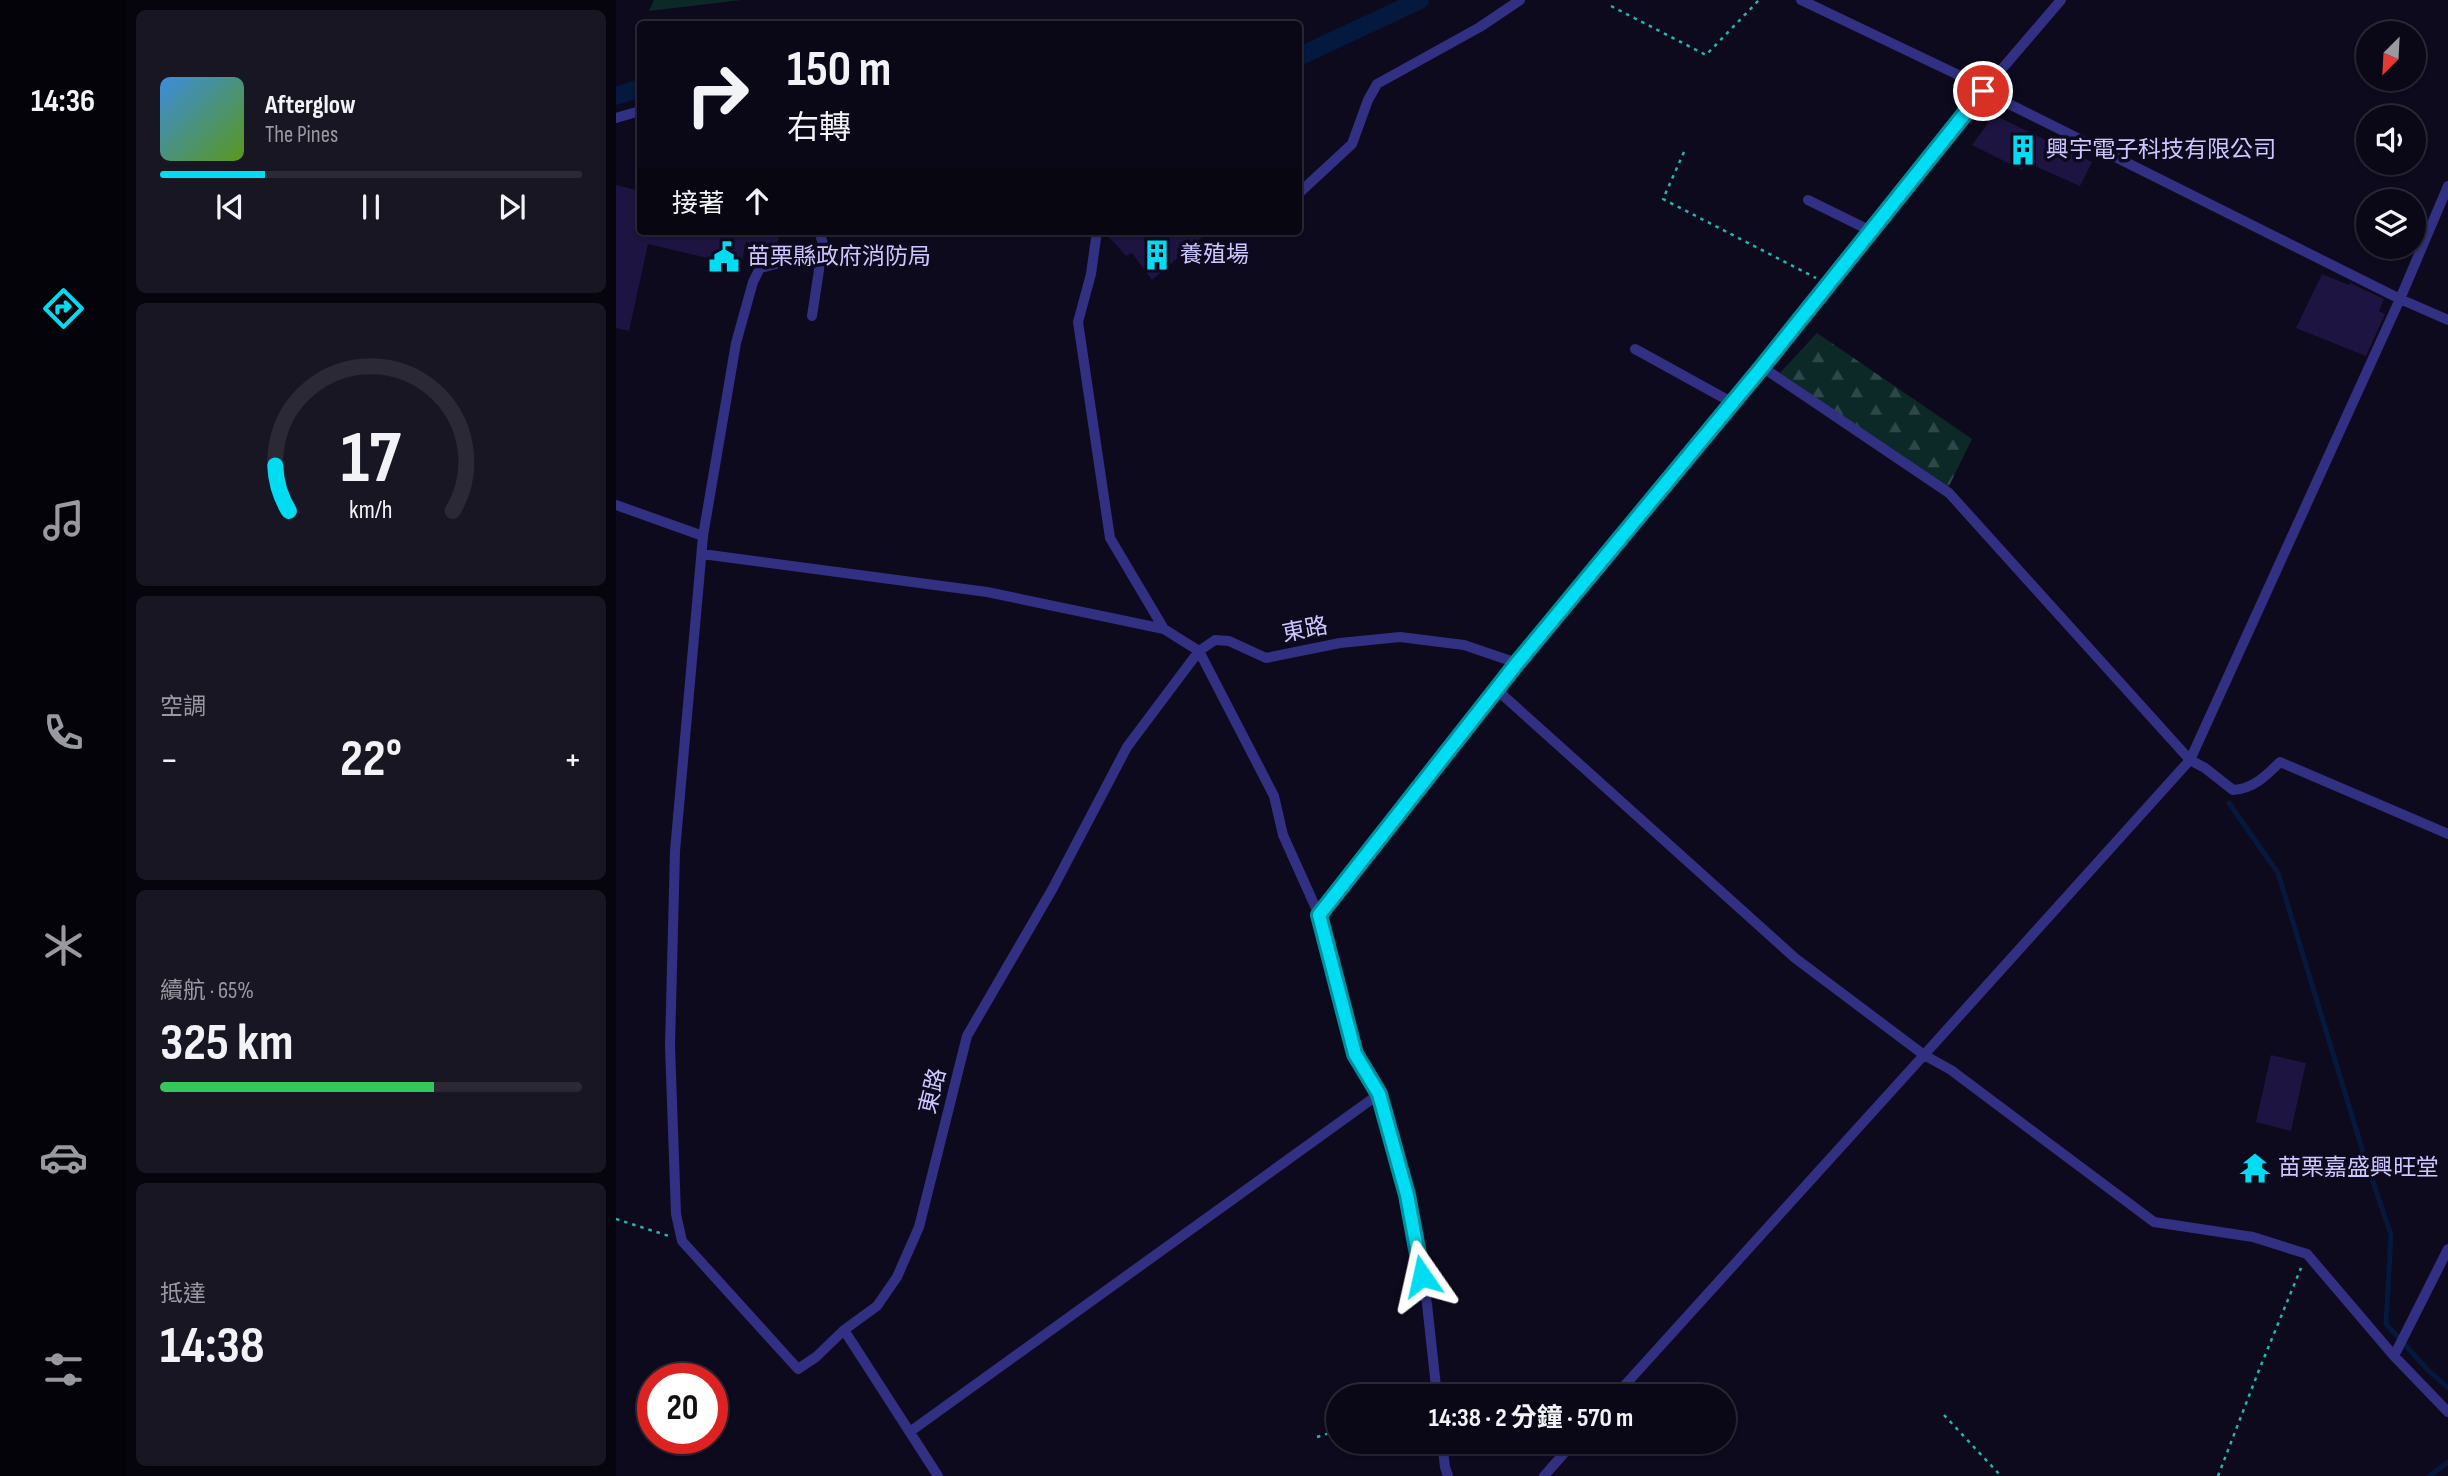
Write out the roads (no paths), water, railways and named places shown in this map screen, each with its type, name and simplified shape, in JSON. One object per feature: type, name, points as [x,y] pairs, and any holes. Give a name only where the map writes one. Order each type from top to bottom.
[{"type":"lane","points":[[1302,190],[1352,144],[1368,100],[1377,84],[1480,27],[1520,0]]},
{"type":"lane","points":[[1801,0],[1971,81],[1983,91],[2400,299],[2448,320]]},
{"type":"lane","points":[[1319,915],[1517,663],[1762,367],[1983,91],[2061,0]]},
{"type":"lane","points":[[616,118],[637,112]]},
{"type":"lane","points":[[1626,1384],[2190,760],[2400,299],[2448,186]]},
{"type":"lane","points":[[1808,200],[1871,232]]},
{"type":"lane","points":[[812,317],[823,244],[820,235]]},
{"type":"lane","points":[[1096,235],[1091,274],[1078,322],[1110,538],[1164,629]]},
{"type":"lane","points":[[822,252],[760,268],[753,282],[736,343],[702,554],[987,592],[1164,629],[1199,651],[1274,796],[1283,835],[1319,915],[1355,1054],[1379,1094],[1410,1209],[1427,1304],[1436,1384]]},
{"type":"lane","points":[[1636,349],[1733,402]]},
{"type":"lane","points":[[1762,367],[1949,492],[2190,760],[2206,768],[2233,790],[2246,789],[2264,778],[2280,762],[2448,834]]},
{"type":"lane","points":[[616,505],[703,537]]},
{"type":"lane","name":"東路","points":[[702,554],[675,851],[670,1046],[677,1214],[682,1241],[798,1369],[816,1357],[844,1330],[877,1307],[897,1278],[919,1227],[967,1036],[1053,888],[1126,747],[1199,651],[1215,640],[1229,641],[1266,657],[1340,643],[1400,637],[1464,645],[1517,663]]},
{"type":"lane","points":[[1496,689],[1795,958],[1924,1055],[1951,1070],[2154,1222],[2253,1237],[2307,1254],[2394,1356],[2448,1412]]},
{"type":"lane","points":[[911,1431],[1379,1094]]},
{"type":"lane","points":[[2394,1356],[2448,1249]]},
{"type":"lane","points":[[844,1330],[938,1476]]},
{"type":"lane","points":[[1443,1454],[1448,1476]]},
{"type":"lane","points":[[1544,1476],[1563,1454]]},
{"type":"waterway","points":[[1302,55],[1420,0]]},
{"type":"waterway","points":[[616,96],[637,89]]},
{"type":"waterway","points":[[2229,803],[2278,873],[2391,1235],[2386,1324],[2448,1388]]},
{"type":"waterway","points":[[2430,1476],[2448,1462]]},
{"type":"place","name":"興宇電子科技有限公司","points":[[2023,150]]},
{"type":"place","name":"養殖場","points":[[1157,255]]},
{"type":"place","name":"苗栗縣政府消防局","points":[[724,257]]},
{"type":"place","name":"苗栗嘉盛興旺堂","points":[[2255,1168]]}]
